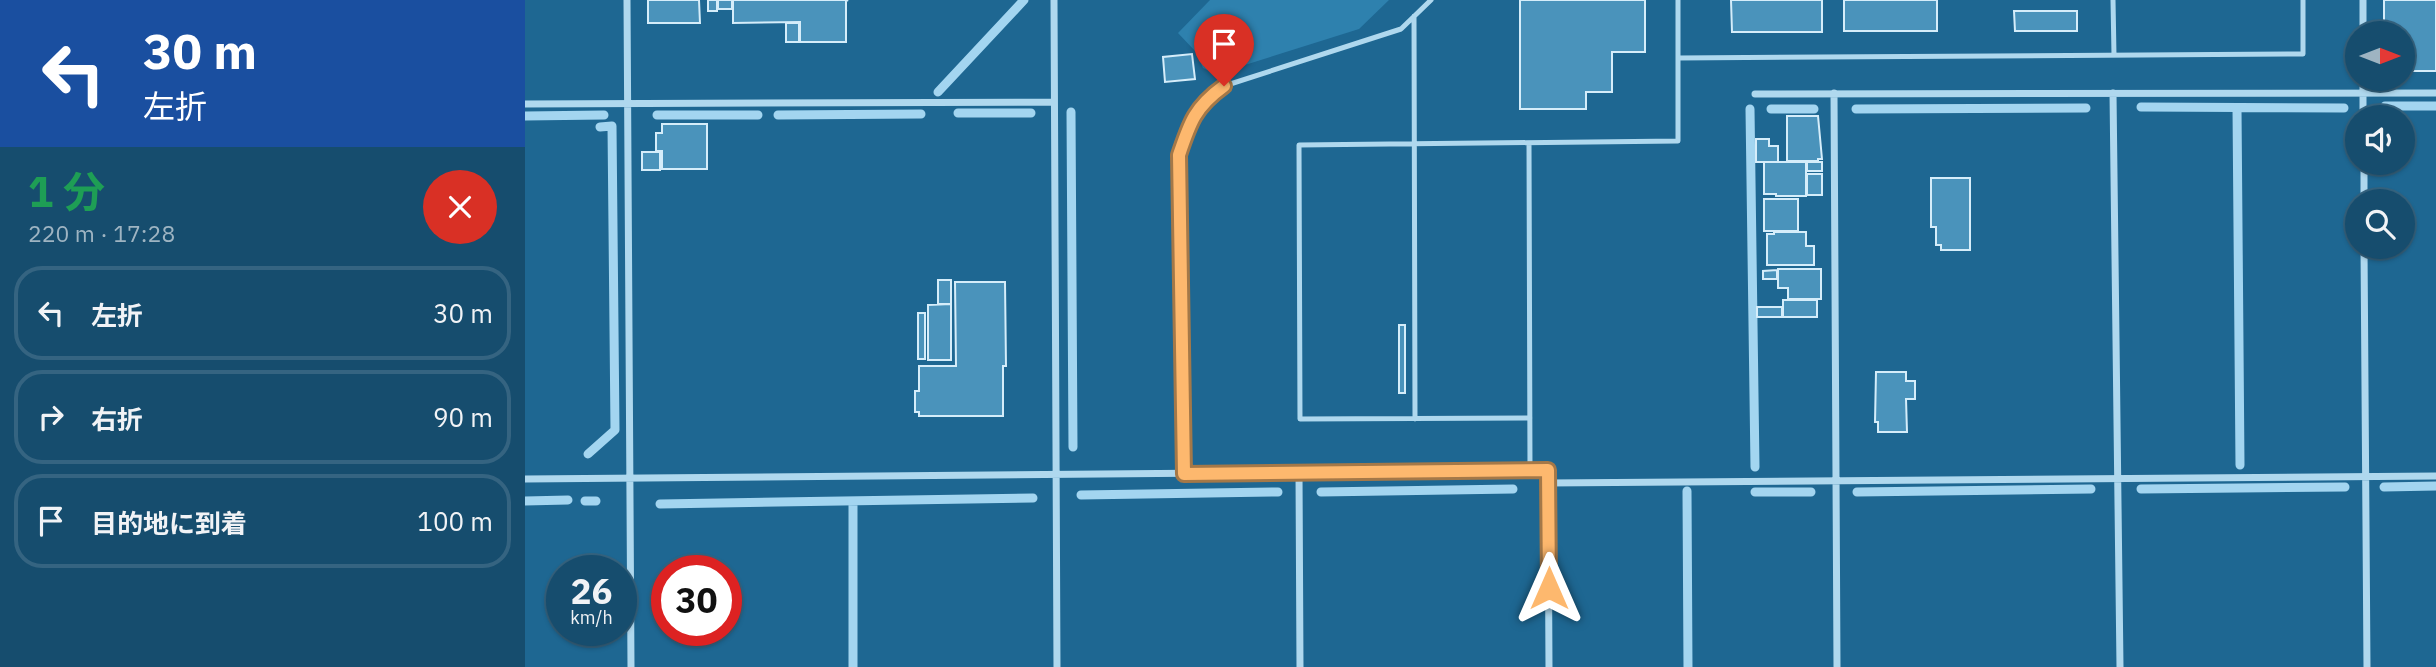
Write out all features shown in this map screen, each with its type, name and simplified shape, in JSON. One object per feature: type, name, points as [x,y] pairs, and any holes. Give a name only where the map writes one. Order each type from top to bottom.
[{"type":"street","points":[[627,0],[631,667]]},
{"type":"street","points":[[1054,0],[1057,667]]},
{"type":"street","points":[[2363,0],[2363,21]]},
{"type":"street","points":[[1834,93],[1837,667]]},
{"type":"street","points":[[2113,93],[2120,667]]},
{"type":"street","points":[[2363,93],[2363,105]]},
{"type":"street","points":[[1755,94],[2436,93]]},
{"type":"street","points":[[525,104],[1054,102]]},
{"type":"street","points":[[2364,259],[2367,667]]},
{"type":"street","points":[[525,479],[1548,470],[1549,667]]},
{"type":"street","points":[[1299,473],[1300,667]]},
{"type":"street","points":[[1548,483],[2436,476]]},
{"type":"lane","points":[[1184,474],[1179,155],[1188,126],[1204,101],[1224,86],[1401,29],[1431,0]]},
{"type":"lane","points":[[1530,418],[1300,419],[1299,145],[1678,141],[1678,0]]},
{"type":"lane","points":[[2113,0],[2114,55]]},
{"type":"lane","points":[[1678,58],[2303,54],[2303,0]]},
{"type":"lane","points":[[1414,16],[1415,419]]},
{"type":"lane","points":[[1529,143],[1530,470]]},
{"type":"shaded area","points":[[1210,0],[1389,0],[1359,29],[1216,74],[1203,68],[1196,52],[1178,33]]},
{"type":"building","points":[[648,0],[699,0],[700,23],[648,23]]},
{"type":"building","points":[[708,0],[717,0],[717,11],[708,11]]},
{"type":"building","points":[[718,0],[732,0],[732,9],[718,9]]},
{"type":"building","points":[[733,0],[848,0],[846,42],[800,42],[800,22],[733,23]]},
{"type":"building","points":[[1520,0],[1645,0],[1645,52],[1612,52],[1612,92],[1586,92],[1586,109],[1520,109]]},
{"type":"building","points":[[1731,0],[1822,0],[1822,32],[1732,32]]},
{"type":"building","points":[[1844,0],[1937,0],[1937,31],[1844,31]]},
{"type":"building","points":[[2384,0],[2436,0],[2436,71],[2415,71],[2415,21],[2384,21]]},
{"type":"building","points":[[2014,11],[2077,11],[2077,31],[2015,31]]},
{"type":"building","points":[[786,23],[799,23],[799,42],[786,42]]},
{"type":"building","points":[[1192,54],[1195,79],[1165,82],[1163,57]]},
{"type":"building","points":[[1787,116],[1818,116],[1822,159],[1787,161]]},
{"type":"building","points":[[662,124],[707,124],[707,169],[662,169],[662,151],[656,151],[656,133],[662,133]]},
{"type":"building","points":[[1756,139],[1769,139],[1769,146],[1778,146],[1778,162],[1756,162]]},
{"type":"building","points":[[642,152],[660,152],[660,170],[642,170]]},
{"type":"building","points":[[1764,162],[1806,162],[1806,196],[1764,194]]},
{"type":"building","points":[[1807,162],[1822,162],[1822,171],[1807,171]]},
{"type":"building","points":[[1807,174],[1822,174],[1822,195],[1807,195]]},
{"type":"building","points":[[1931,178],[1970,178],[1970,250],[1941,250],[1941,245],[1936,245],[1936,227],[1931,227]]},
{"type":"building","points":[[1764,199],[1798,199],[1798,231],[1764,231]]},
{"type":"building","points":[[1806,232],[1806,246],[1814,246],[1814,265],[1767,265],[1767,234]]},
{"type":"building","points":[[1778,269],[1821,269],[1821,299],[1788,299],[1788,288],[1778,288]]},
{"type":"building","points":[[1777,270],[1777,279],[1763,279],[1763,271]]},
{"type":"building","points":[[938,280],[951,280],[951,304],[938,304]]},
{"type":"building","points":[[955,282],[1005,282],[1006,366],[1003,366],[1003,416],[919,416],[919,412],[915,412],[915,391],[919,391],[919,366],[956,366]]},
{"type":"building","points":[[1783,300],[1817,300],[1817,317],[1783,317]]},
{"type":"building","points":[[951,304],[951,360],[928,360],[928,305]]},
{"type":"building","points":[[1757,307],[1782,307],[1782,317],[1757,317]]},
{"type":"building","points":[[918,313],[925,313],[925,359],[918,359]]},
{"type":"building","points":[[1399,325],[1405,325],[1405,393],[1399,393]]},
{"type":"building","points":[[1876,372],[1906,372],[1906,381],[1915,381],[1915,399],[1906,399],[1907,432],[1878,432],[1878,422],[1875,422]]},
{"type":"waterway","points":[[938,92],[1024,0]]},
{"type":"waterway","points":[[2415,106],[2436,106]]},
{"type":"waterway","points":[[2141,107],[2344,108]]},
{"type":"waterway","points":[[1856,109],[2086,108]]},
{"type":"waterway","points":[[2237,108],[2240,465]]},
{"type":"waterway","points":[[1750,109],[1755,467]]},
{"type":"waterway","points":[[1771,109],[1814,109]]},
{"type":"waterway","points":[[1071,112],[1073,447]]},
{"type":"waterway","points":[[958,113],[1031,113]]},
{"type":"waterway","points":[[778,115],[921,114]]},
{"type":"waterway","points":[[525,116],[604,115]]},
{"type":"waterway","points":[[657,115],[758,115]]},
{"type":"waterway","points":[[588,454],[615,430],[612,126],[600,127]]},
{"type":"waterway","points":[[2384,487],[2436,486]]},
{"type":"waterway","points":[[2141,489],[2345,487]]},
{"type":"waterway","points":[[1321,492],[1513,489]]},
{"type":"waterway","points":[[1857,492],[2091,489]]},
{"type":"waterway","points":[[1687,491],[1688,667]]},
{"type":"waterway","points":[[1081,495],[1278,492]]},
{"type":"waterway","points":[[1755,492],[1811,492]]},
{"type":"waterway","points":[[660,504],[1033,498]]},
{"type":"waterway","points":[[525,501],[568,500]]},
{"type":"waterway","points":[[585,501],[596,501]]},
{"type":"waterway","points":[[853,501],[853,667]]},
{"type":"route","points":[[1224,86],[1204,101],[1188,126],[1179,155],[1184,474],[1548,470],[1549,588]]}]
